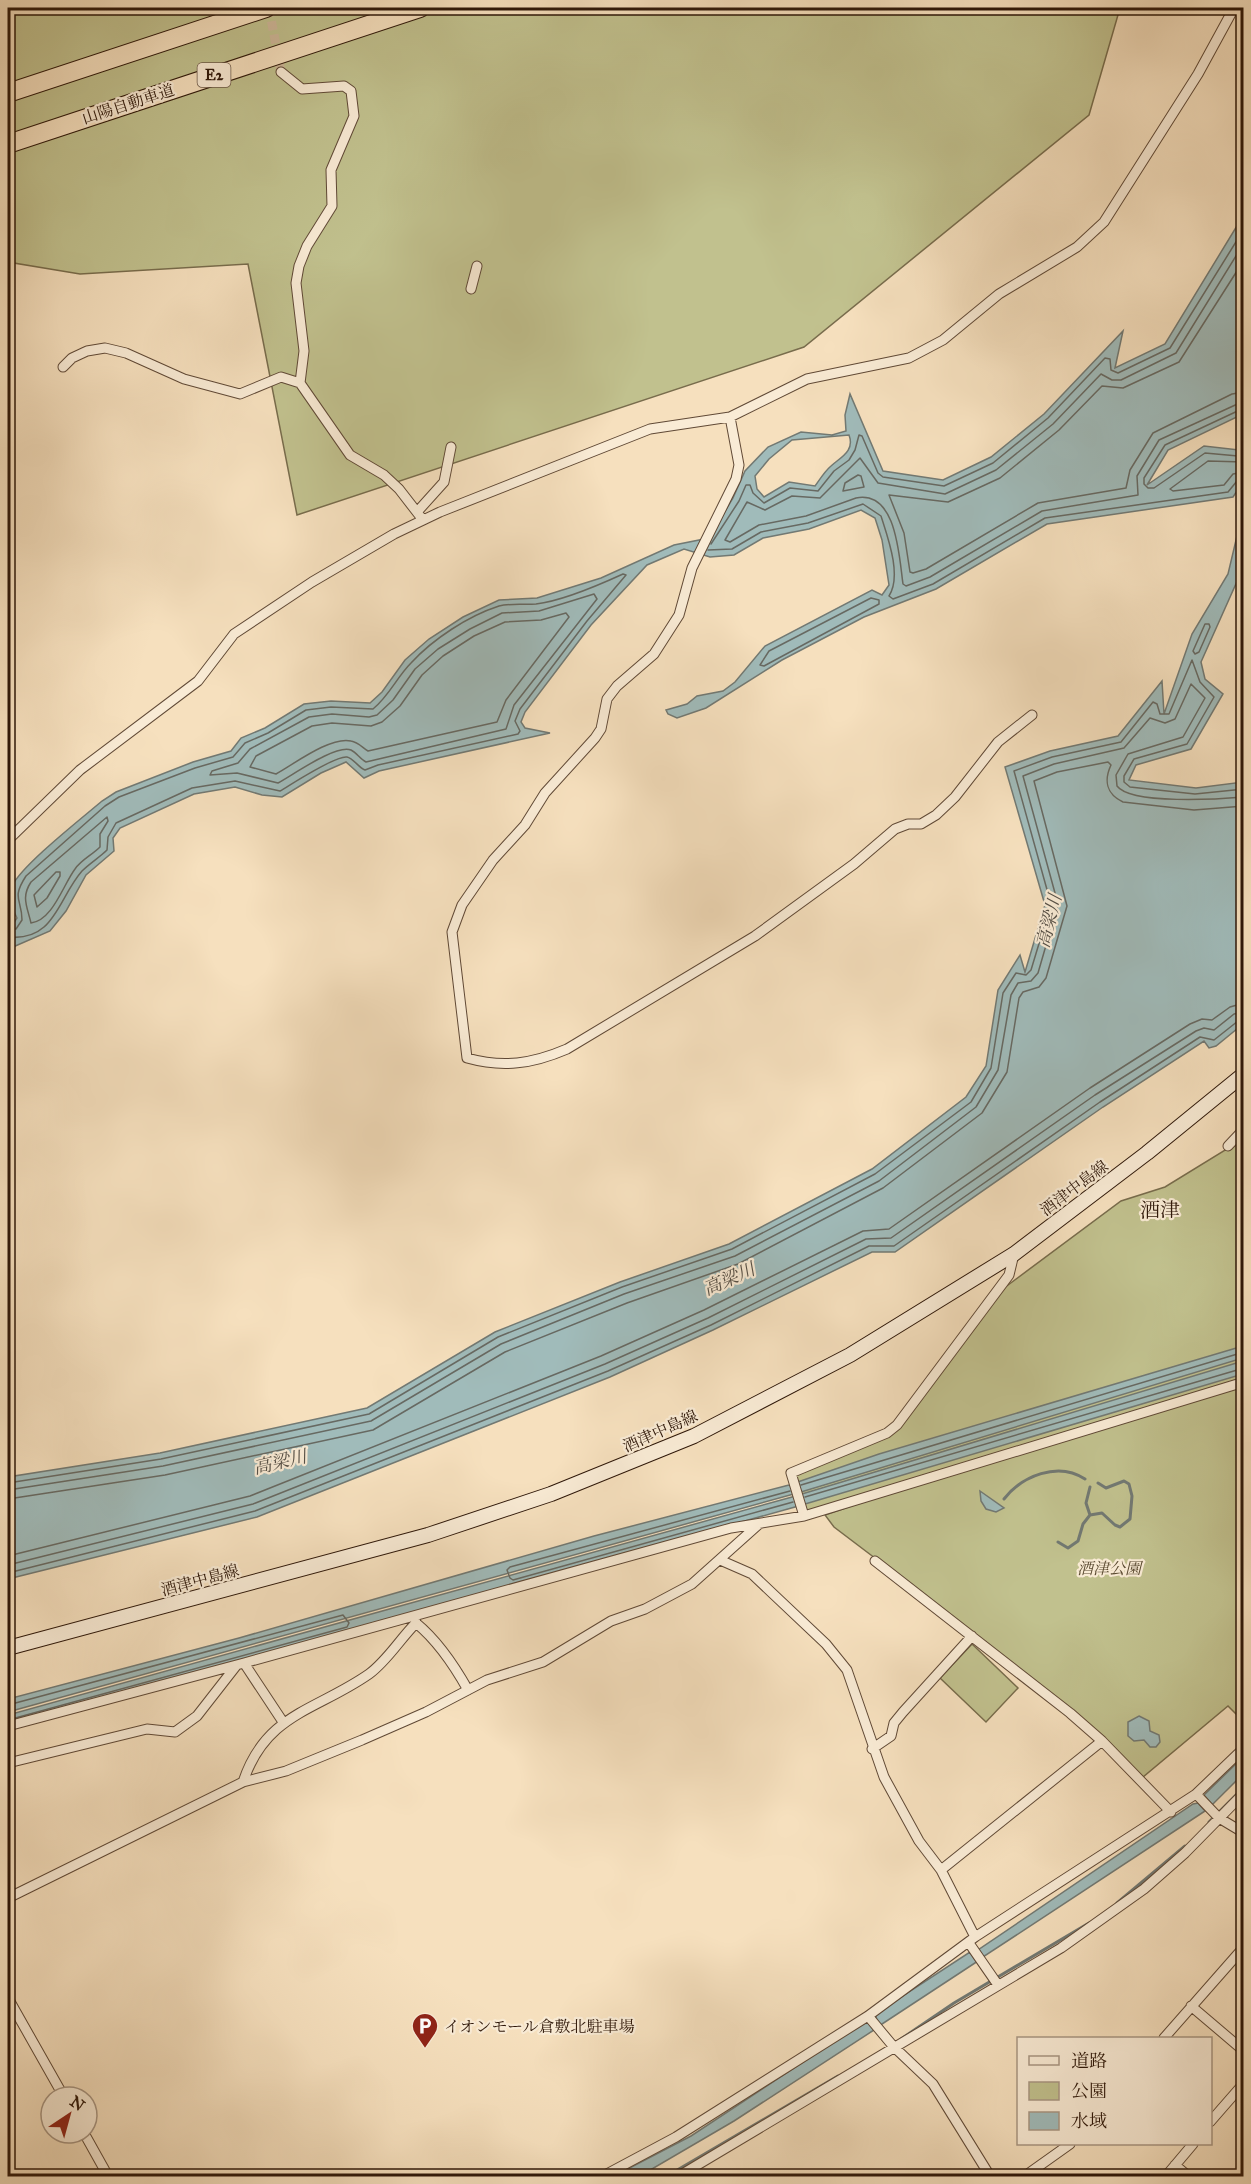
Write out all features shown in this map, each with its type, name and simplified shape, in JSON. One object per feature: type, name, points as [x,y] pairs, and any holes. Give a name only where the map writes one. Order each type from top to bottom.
[{"type":"highway","points":[[8,93],[266,8]]},
{"type":"highway","name":"山陽自動車道","points":[[8,144],[420,8]]},
{"type":"main road","name":"酒津中島線","points":[[8,1648],[428,1535],[589,1480],[693,1436],[801,1382],[933,1306],[1014,1254],[1147,1153],[1244,1074]]},
{"type":"street","points":[[8,840],[80,770],[198,681],[234,634],[360,552],[423,520],[650,429],[730,417],[807,379],[893,363],[929,348],[999,294],[1059,260],[1088,239],[1104,222],[1136,175],[1198,74],[1234,8]]},
{"type":"street","points":[[281,72],[302,89],[344,86],[351,91],[354,116],[331,171],[332,206],[307,246],[299,266],[296,283],[304,351],[300,383]]},
{"type":"street","points":[[471,289],[477,266]]},
{"type":"street","points":[[63,367],[72,358],[87,351],[105,348],[126,352],[184,380],[240,394],[281,377],[300,383],[350,455],[384,476],[423,520]]},
{"type":"street","points":[[730,417],[739,465],[736,478],[692,568],[679,615],[654,654],[617,686],[607,699],[601,729],[596,738],[545,793],[525,825],[493,860],[462,905],[452,932],[467,1058],[504,1066],[548,1057],[567,1049],[755,936],[854,864],[895,829],[908,824],[921,824],[936,815],[955,796],[998,742],[1032,715]]},
{"type":"street","points":[[417,512],[444,482],[451,447]]},
{"type":"street","points":[[1228,1146],[1244,1129]]},
{"type":"street","points":[[803,1512],[791,1476],[795,1469],[864,1443],[887,1433],[897,1425],[1009,1275],[1014,1254]]},
{"type":"street","points":[[8,1726],[415,1619],[731,1528],[758,1525],[1244,1382]]},
{"type":"street","points":[[8,1898],[243,1782],[286,1771],[362,1740],[487,1680],[543,1662],[611,1621],[645,1609],[692,1584],[758,1525]]},
{"type":"street","points":[[720,1560],[752,1574],[826,1644],[847,1670],[872,1749],[884,1776],[920,1841],[941,1869],[973,1944],[998,1985]]},
{"type":"street","points":[[876,1561],[1102,1741],[1171,1812]]},
{"type":"street","points":[[415,1619],[430,1634],[455,1667],[468,1690]]},
{"type":"street","points":[[243,1782],[259,1748],[283,1722],[370,1673],[415,1619]]},
{"type":"street","points":[[872,1749],[891,1736],[894,1723],[972,1636]]},
{"type":"street","points":[[240,1665],[283,1722]]},
{"type":"street","points":[[8,1763],[147,1729],[175,1732],[196,1716],[240,1665]]},
{"type":"street","points":[[941,1869],[1102,1741]]},
{"type":"street","points":[[603,2176],[676,2137],[868,2016],[1198,1796],[1244,1748]]},
{"type":"street","points":[[679,2176],[893,2046],[1061,1948],[1144,1889],[1244,1793]]},
{"type":"street","points":[[1198,1796],[1218,1816],[1244,1833]]},
{"type":"street","points":[[1165,2037],[1244,1947]]},
{"type":"street","points":[[8,1998],[57,2085]]},
{"type":"street","points":[[1191,2006],[1244,2051]]},
{"type":"street","points":[[868,2016],[893,2046],[933,2084],[945,2099],[990,2176]]},
{"type":"street","points":[[1212,2120],[1244,2083]]},
{"type":"street","points":[[91,2145],[108,2176]]},
{"type":"street","points":[[1025,2176],[1069,2145]]},
{"type":"street","points":[[1166,2176],[1192,2145]]},
{"type":"street","points":[[1175,2165],[1188,2176]]},
{"type":"green space","points":[[8,8],[1120,8],[1089,115],[804,347],[297,515],[248,264],[80,274],[8,262]]},
{"type":"green space","points":[[1243,1130],[1243,1378],[808,1511],[805,1509],[795,1474],[887,1436],[1004,1288],[1121,1201],[1165,1187],[1227,1149]]},
{"type":"green space","name":"酒津公園","points":[[1243,1386],[1243,1721],[1228,1706],[1143,1777],[892,1571],[834,1527],[825,1515],[904,1488]]},
{"type":"green space","points":[[972,1644],[1018,1688],[986,1722],[940,1678]]},
{"type":"water","points":[[1243,216],[1243,411],[1239,416],[1168,450],[1147,485],[1204,446],[1239,450],[1243,445],[1243,482],[1233,497],[1047,524],[936,589],[864,617],[782,660],[706,708],[677,718],[668,714],[666,710],[687,704],[697,696],[723,691],[735,682],[765,646],[872,590],[882,595],[889,585],[882,540],[875,518],[861,510],[809,529],[763,538],[734,555],[710,557],[684,549],[647,565],[591,625],[525,712],[521,722],[525,728],[550,733],[379,771],[364,778],[346,762],[321,773],[282,797],[262,795],[235,787],[194,794],[120,828],[113,838],[114,851],[86,875],[66,911],[50,931],[13,947],[8,939],[8,923],[13,924],[17,918],[10,894],[18,877],[53,842],[102,801],[116,792],[193,762],[231,751],[241,738],[265,728],[304,704],[331,701],[370,703],[382,692],[405,660],[429,639],[463,617],[499,600],[537,598],[601,578],[674,545],[709,538],[733,498],[745,471],[768,447],[801,432],[832,435],[846,431],[845,415],[850,394],[883,471],[943,480],[991,457],[1044,414],[1123,331],[1115,368],[1165,344]],"holes":[[[849,435],[850,441],[846,453],[827,470],[815,486],[789,482],[764,497],[757,489],[755,476],[769,459],[792,440]]]},
{"type":"water","name":"高梁川","points":[[1243,518],[1243,568],[1201,662],[1205,679],[1223,694],[1191,749],[1136,765],[1129,780],[1196,788],[1243,782],[1243,1024],[1216,1046],[1209,1048],[1204,1041],[1103,1107],[895,1252],[872,1252],[713,1330],[610,1377],[257,1517],[8,1579],[8,1477],[160,1453],[367,1408],[495,1332],[620,1282],[729,1244],[872,1169],[966,1097],[986,1066],[998,990],[1020,955],[1025,972],[1045,905],[1005,767],[1050,751],[1118,736],[1162,681],[1164,714],[1192,634],[1228,574]]},
{"type":"water","points":[[1243,1346],[1243,1358],[801,1492],[8,1712],[8,1699],[239,1638],[594,1536],[789,1485],[879,1454]]},
{"type":"water","points":[[1243,1361],[1243,1374],[795,1507],[8,1726],[8,1715],[792,1497]]},
{"type":"water","points":[[980,1491],[1004,1508],[996,1512],[986,1509],[981,1501]]},
{"type":"water","points":[[1139,1716],[1149,1721],[1150,1731],[1159,1735],[1160,1742],[1156,1747],[1150,1747],[1144,1740],[1134,1741],[1128,1736],[1128,1722]]},
{"type":"water","points":[[1243,1757],[1243,1774],[1212,1805],[1204,1795]]},
{"type":"water","points":[[1198,1803],[1205,1811],[983,1957],[978,1950],[1193,1804]]},
{"type":"water","points":[[970,1952],[978,1961],[879,2026],[875,2014]]},
{"type":"water","points":[[864,2022],[874,2030],[734,2121],[640,2176],[614,2176],[691,2136]]},
{"type":"waterway","points":[[1004,1499],[1030,1478],[1052,1471],[1063,1471],[1085,1479]]},
{"type":"waterway","points":[[1090,1515],[1102,1513],[1120,1527],[1130,1519],[1132,1496],[1129,1484],[1124,1481],[1106,1488],[1098,1483]]},
{"type":"waterway","points":[[1058,1542],[1068,1548],[1078,1541],[1083,1524],[1090,1515],[1086,1503],[1090,1487]]},
{"type":"waterway","points":[[1209,1822],[1244,1787]]},
{"type":"waterway","points":[[1117,1903],[1185,1846]]},
{"type":"waterway","points":[[901,2039],[954,2003],[1089,1923]]},
{"type":"waterway","points":[[667,2176],[838,2076]]},
{"type":"tunnel","points":[[269,8],[281,72]]},
{"type":"place","name":"イオンモール倉敷北駐車場","points":[[425,2049]]},
{"type":"district","name":"酒津","points":[[1160,1210]]}]
